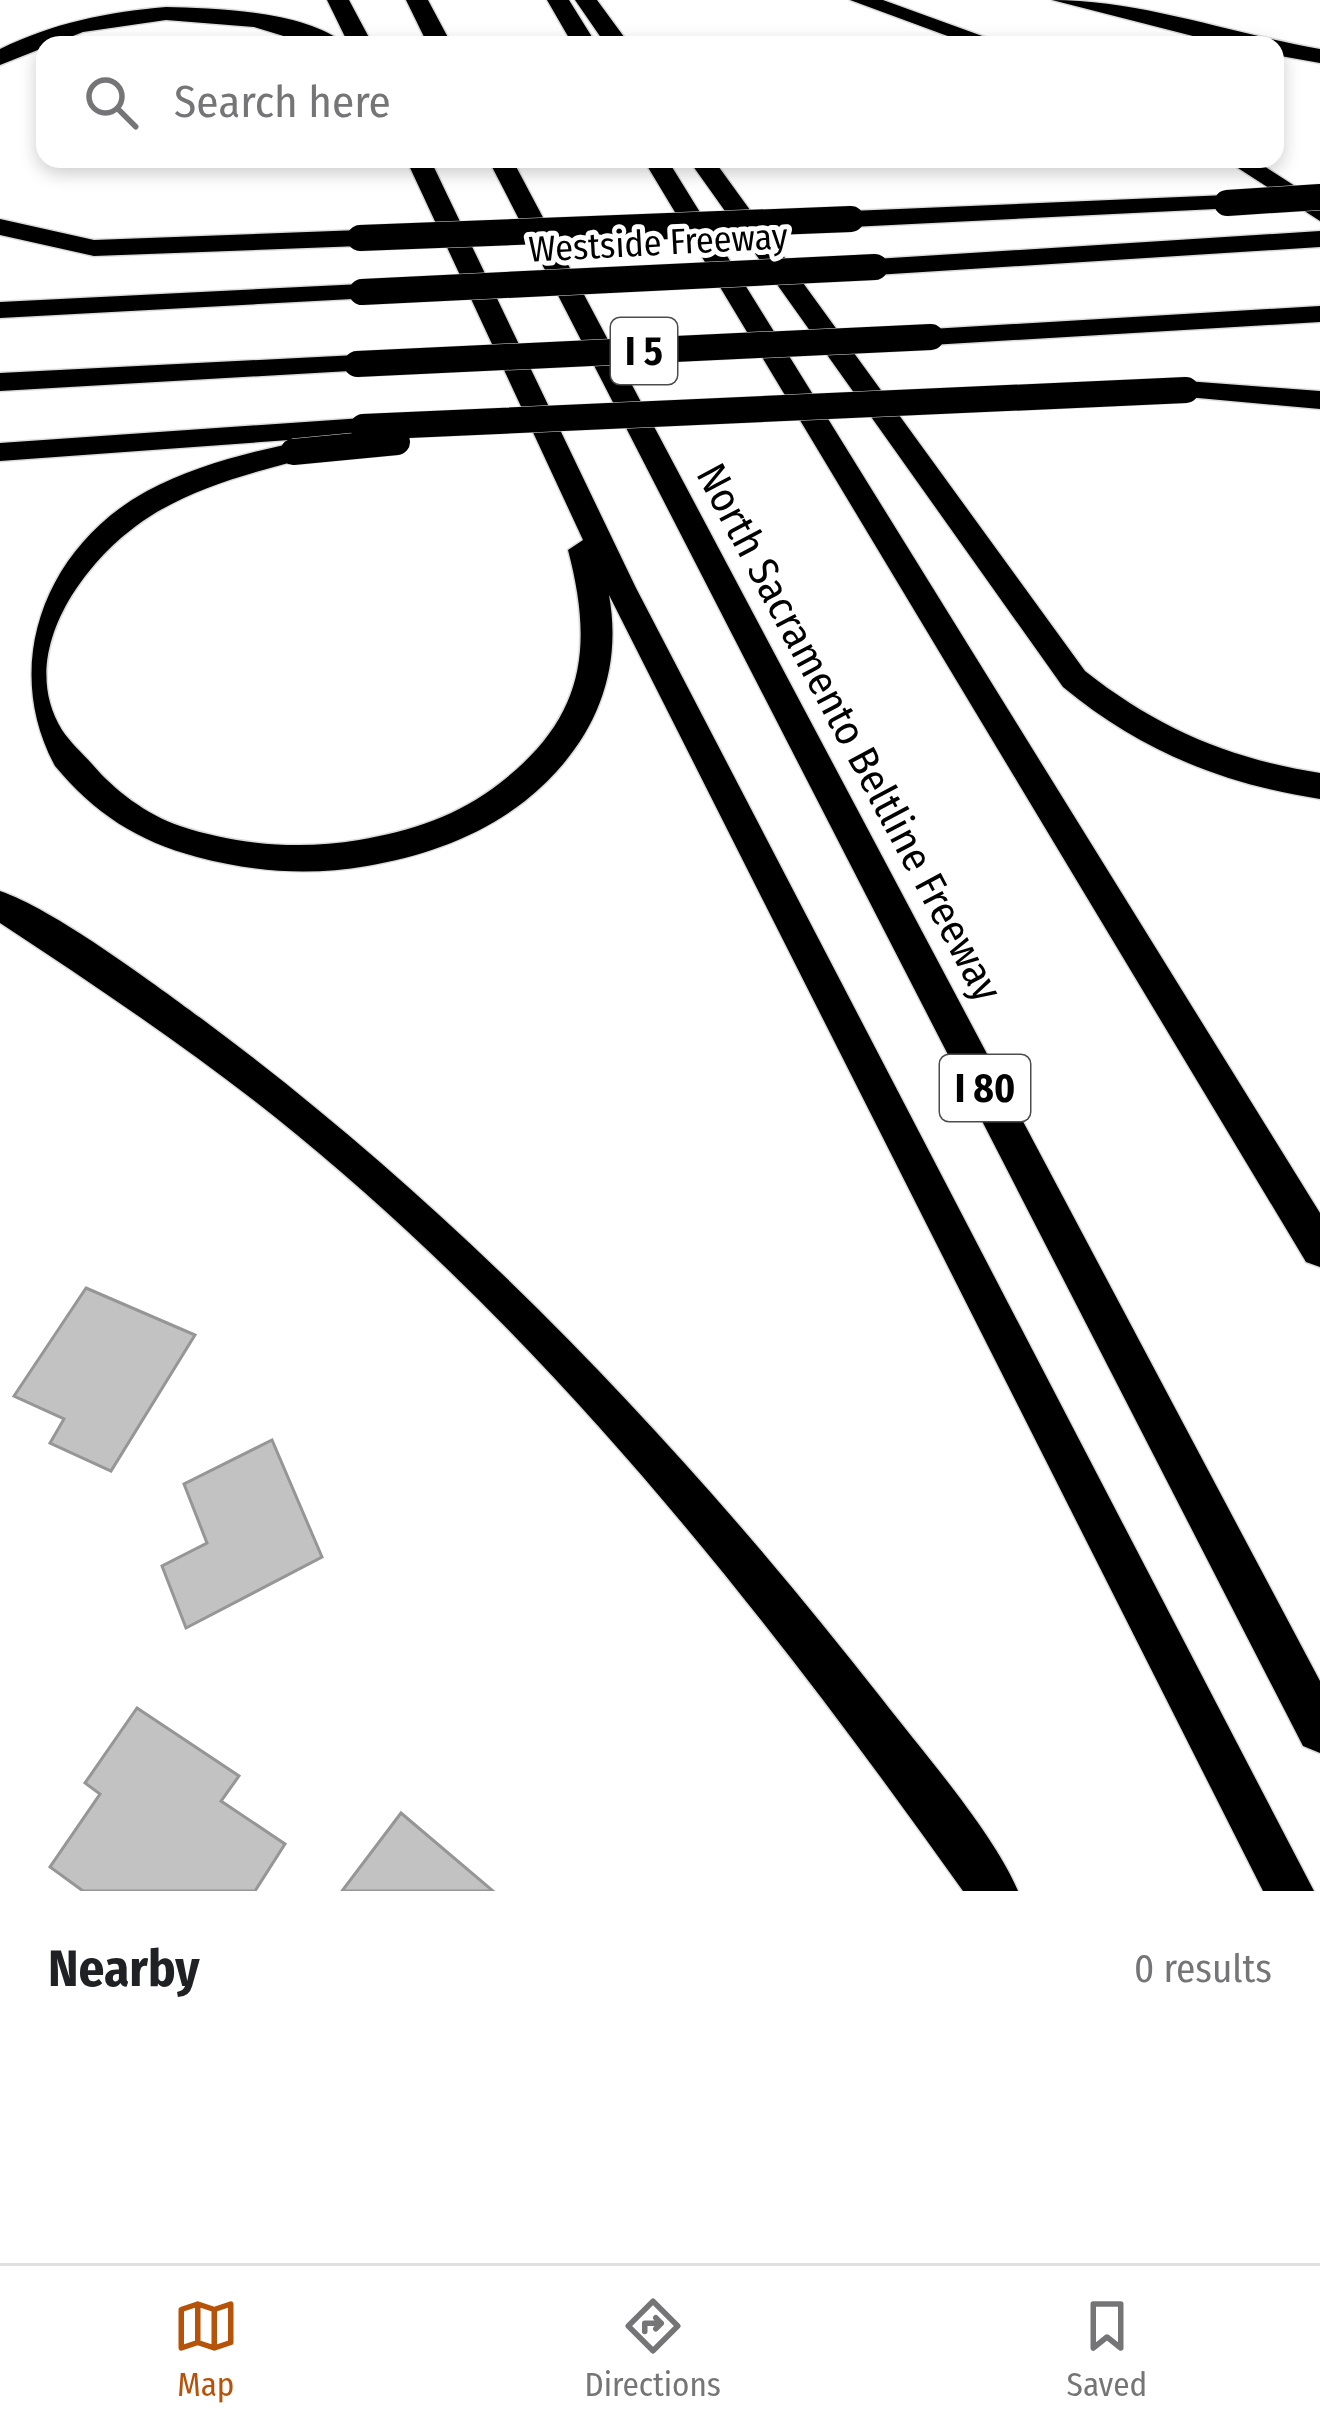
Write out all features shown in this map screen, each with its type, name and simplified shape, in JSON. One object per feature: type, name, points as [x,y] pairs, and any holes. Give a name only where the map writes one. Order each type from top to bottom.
[{"type":"highway","points":[[338,0],[356,36]]},
{"type":"highway","points":[[416,0],[435,36]]},
{"type":"highway","points":[[558,0],[580,36]]},
{"type":"highway","points":[[586,0],[612,36]]},
{"type":"highway","points":[[861,0],[968,36]]},
{"type":"highway","points":[[1063,0],[1219,36]]},
{"type":"highway","points":[[43,36],[61,27],[137,10],[246,12],[283,20],[316,36]]},
{"type":"highway","points":[[0,58],[36,40]]},
{"type":"highway","points":[[1284,50],[1320,56]]},
{"type":"highway","points":[[422,168],[553,449],[1288,1891]]},
{"type":"highway","name":"North Sacramento Beltline Freeway","points":[[505,168],[1320,1729]]},
{"type":"highway","points":[[660,168],[1320,1249]]},
{"type":"highway","points":[[706,168],[1074,679],[1138,729],[1192,757],[1233,771],[1320,787]]},
{"type":"highway","points":[[1250,168],[1320,213]]},
{"type":"highway","points":[[0,227],[94,248],[1320,197]]},
{"type":"highway","name":"Westside Freeway","points":[[0,310],[875,267],[1320,239]]},
{"type":"highway","name":"I 5","points":[[0,382],[1319,314]]},
{"type":"highway","points":[[0,452],[362,427],[708,414],[1320,379]]},
{"type":"highway","points":[[1186,390],[1320,400]]},
{"type":"highway","points":[[553,449],[600,607],[588,699],[570,734],[542,768],[506,797],[463,823],[409,844],[304,862],[239,859],[146,830],[101,801],[62,761],[41,723],[32,682],[34,652],[46,611],[65,577],[122,519],[214,471],[293,452],[708,414]]},
{"type":"highway","points":[[0,905],[202,1036],[439,1231],[580,1371],[727,1536],[879,1729],[993,1891]]},
{"type":"building","points":[[86,1288],[195,1335],[111,1471],[50,1443],[64,1419],[14,1396]]},
{"type":"building","points":[[272,1440],[322,1557],[186,1628],[162,1566],[207,1543],[184,1484]]},
{"type":"building","points":[[137,1708],[239,1776],[221,1801],[285,1844],[255,1891],[83,1891],[50,1867],[100,1794],[85,1783]]},
{"type":"building","points":[[401,1813],[493,1891],[342,1891]]}]
